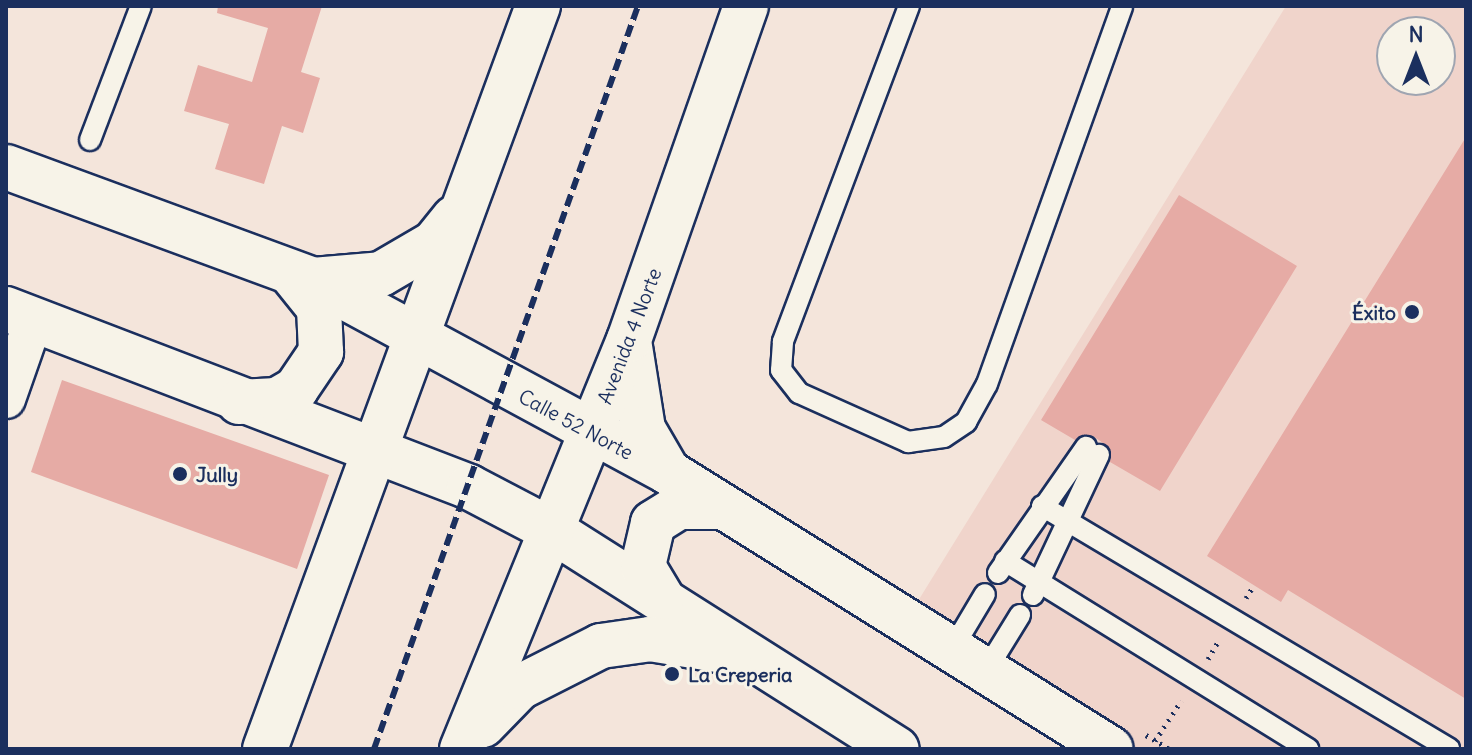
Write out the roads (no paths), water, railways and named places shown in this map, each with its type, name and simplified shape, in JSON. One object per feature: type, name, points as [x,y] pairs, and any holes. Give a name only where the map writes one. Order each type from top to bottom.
[{"type":"main road","points":[[265,749],[372,447],[538,6]]},
{"type":"main road","name":"Avenida 4 Norte","points":[[463,749],[629,340],[746,6]]},
{"type":"main road","name":"Calle 52 Norte","points":[[6,167],[301,276],[668,472],[709,507],[1111,749]]},
{"type":"main road","points":[[233,401],[277,400],[312,373],[321,352],[319,308],[301,276],[381,274],[409,261],[454,219],[467,191]]},
{"type":"main road","points":[[20,314],[233,401],[372,447],[553,531],[656,589],[749,656],[897,749]]},
{"type":"main road","points":[[629,340],[643,429],[668,472]]},
{"type":"main road","points":[[656,589],[645,536],[664,513],[709,507]]},
{"type":"main road","points":[[463,749],[520,687],[601,646],[650,639],[749,656]]},
{"type":"street","points":[[6,399],[20,314]]},
{"type":"lane","points":[[90,140],[141,6]]},
{"type":"lane","points":[[909,6],[783,342],[781,370],[799,393],[908,442],[944,437],[966,422],[987,384],[1122,6]]},
{"type":"lane","points":[[1037,589],[1071,523],[1092,451],[1042,506],[1002,567],[1037,589],[1308,749]]},
{"type":"lane","points":[[1042,506],[1449,749]]},
{"type":"lane","points":[[968,661],[985,594]]},
{"type":"lane","points":[[968,661],[1020,615]]},
{"type":"railway","points":[[374,749],[638,6]]},
{"type":"place","name":"Éxito","points":[[1412,312]]},
{"type":"place","name":"Jully","points":[[180,474]]},
{"type":"place","name":"La Creperia","points":[[672,674]]}]
